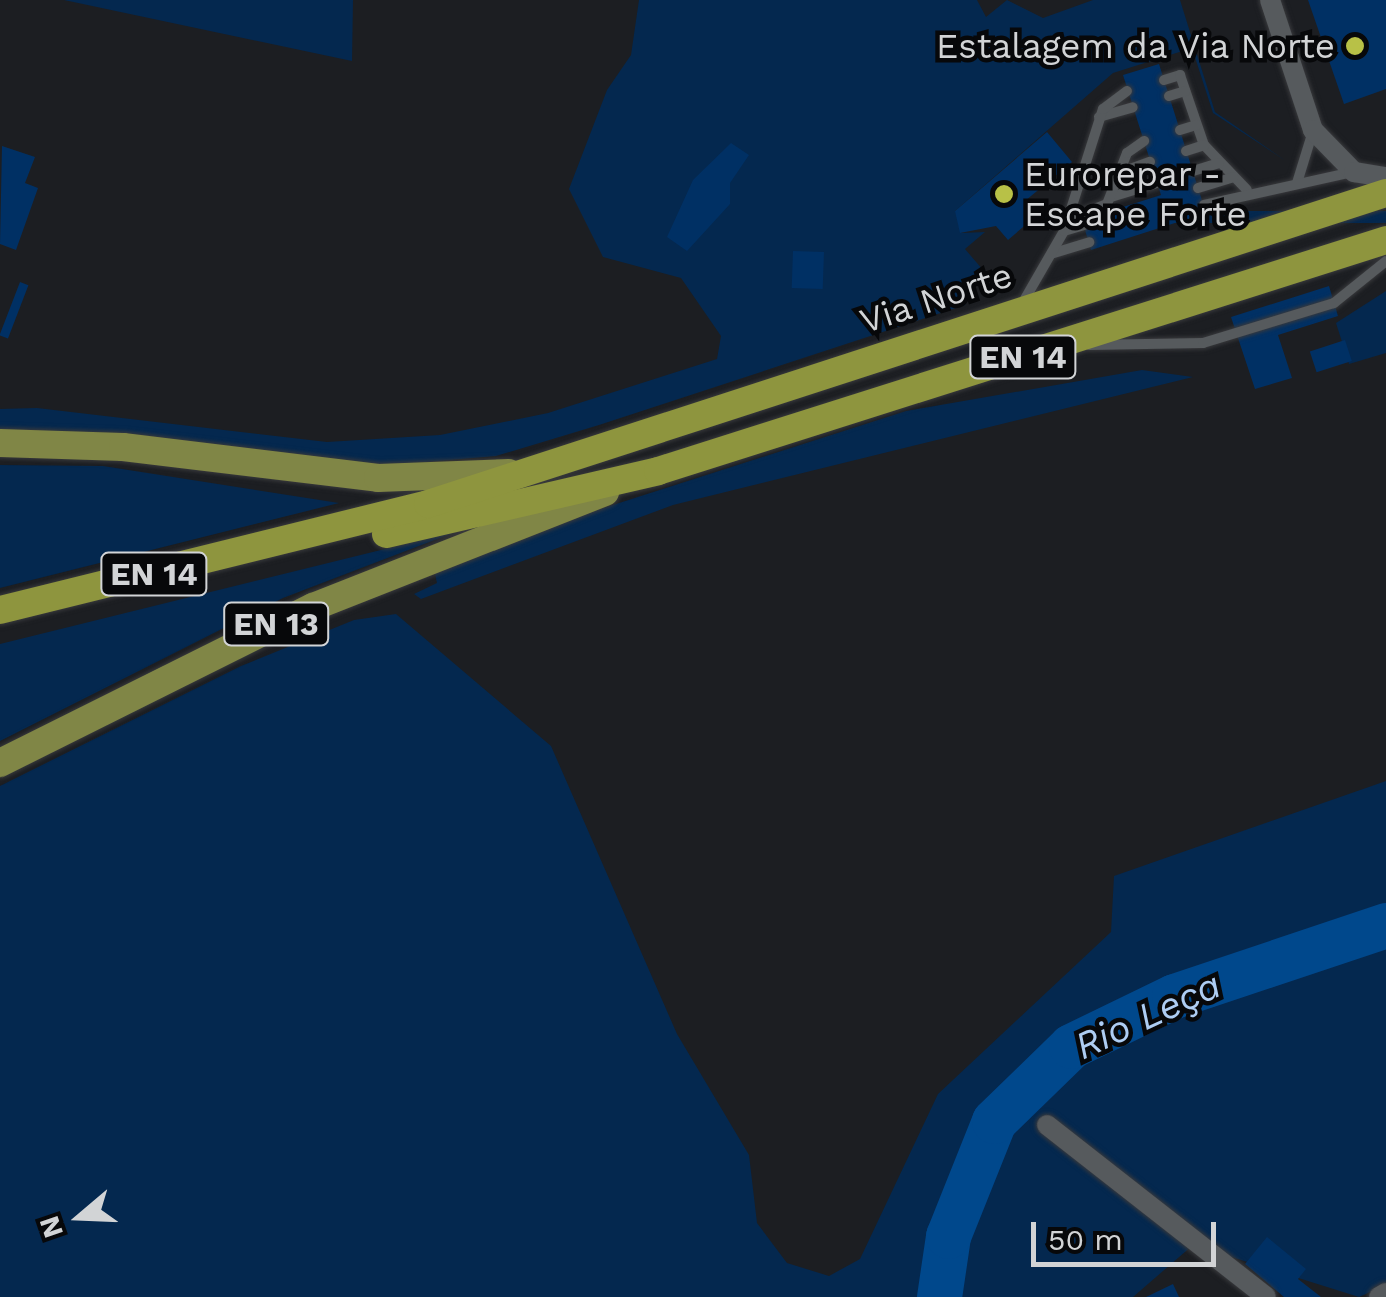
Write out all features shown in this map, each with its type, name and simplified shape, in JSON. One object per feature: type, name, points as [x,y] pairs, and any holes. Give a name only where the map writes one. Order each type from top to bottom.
[{"type":"highway","name":"Via Norte","points":[[509,473],[1386,193]]},
{"type":"highway","name":"EN 14","points":[[0,625],[658,471],[1386,240]]},
{"type":"highway","name":"EN 14","points":[[0,610],[428,504],[509,473]]},
{"type":"main road","points":[[0,444],[124,447],[358,476],[509,473]]},
{"type":"main road","name":"EN 13","points":[[0,763],[312,607],[658,471]]},
{"type":"street","points":[[1270,0],[1313,130],[1354,172],[1386,177]]},
{"type":"street","points":[[1047,1125],[1266,1297]]},
{"type":"street","points":[[1380,1297],[1386,1293]]},
{"type":"lane","points":[[1164,80],[1180,74],[1204,145],[1247,190]]},
{"type":"lane","points":[[1018,312],[1064,232],[1099,117],[1128,91]]},
{"type":"lane","points":[[1169,96],[1185,91]]},
{"type":"lane","points":[[1099,117],[1132,107]]},
{"type":"lane","points":[[1180,130],[1196,125]]},
{"type":"lane","points":[[1297,182],[1313,130]]},
{"type":"lane","points":[[1111,197],[1119,173],[1144,142]]},
{"type":"lane","points":[[1186,151],[1204,145]]},
{"type":"lane","points":[[1119,173],[1150,162]]},
{"type":"lane","points":[[1193,171],[1219,163]]},
{"type":"lane","points":[[1204,205],[1247,190],[1354,172]]},
{"type":"lane","points":[[1198,188],[1233,177]]},
{"type":"lane","points":[[1069,219],[1111,197],[1156,183]]},
{"type":"lane","points":[[1064,232],[1084,225]]},
{"type":"lane","points":[[1054,253],[1089,242]]},
{"type":"lane","points":[[1058,345],[1203,343],[1334,302],[1386,261]]},
{"type":"shaded area","points":[[64,0],[353,0],[352,61]]},
{"type":"shaded area","points":[[639,0],[977,0],[986,17],[1007,0],[1043,18],[1093,0],[1180,0],[1215,112],[1286,161],[1213,113],[1192,48],[1113,73],[955,211],[961,233],[985,232],[965,249],[983,270],[965,305],[599,425],[496,456],[380,466],[0,435],[0,409],[37,408],[327,442],[440,435],[548,413],[717,359],[721,336],[681,278],[603,257],[569,189],[607,90],[631,55]]},
{"type":"shaded area","points":[[766,211],[1386,211],[1386,223],[766,223]]},
{"type":"shaded area","points":[[1386,291],[1386,353],[1349,364],[1336,323]]},
{"type":"shaded area","points":[[1142,370],[1193,377],[673,505],[421,599],[414,594],[437,583],[434,569],[507,539],[906,411]]},
{"type":"shaded area","points":[[0,465],[103,466],[339,503],[0,588]]},
{"type":"shaded area","points":[[458,531],[283,598],[0,741],[0,644]]},
{"type":"shaded area","points":[[396,614],[551,746],[677,1034],[749,1155],[757,1223],[787,1263],[829,1276],[860,1259],[938,1094],[1111,932],[1114,876],[1386,781],[1386,1285],[1359,1297],[1193,1245],[1133,1297],[0,1297],[0,786],[241,666],[354,620]]},
{"type":"building","name":"Estalagem da Via Norte","points":[[1308,0],[1386,0],[1386,89],[1344,104]]},
{"type":"building","points":[[1159,64],[1206,213],[1091,250],[1082,220],[1161,195],[1123,75]]},
{"type":"building","points":[[1047,132],[1072,162],[1025,201],[1037,215],[1008,240],[996,226],[960,233],[955,211]]},
{"type":"building","points":[[731,143],[749,155],[730,183],[730,204],[687,251],[667,237],[693,180]]},
{"type":"building","points":[[2,146],[35,157],[25,183],[38,188],[16,250],[0,244]]},
{"type":"building","points":[[793,251],[824,252],[823,289],[792,288]]},
{"type":"building","points":[[20,282],[28,285],[8,338],[0,334]]},
{"type":"building","points":[[1329,286],[1338,316],[1278,335],[1292,378],[1255,389],[1231,317]]},
{"type":"building","points":[[1345,340],[1352,361],[1317,372],[1310,351]]},
{"type":"building","points":[[1267,1237],[1306,1269],[1298,1279],[1321,1297],[1284,1297],[1245,1264]]},
{"type":"building","points":[[1173,1284],[1179,1297],[1146,1297]]},
{"type":"waterway","name":"Rio Leça","points":[[939,1297],[948,1236],[994,1121],[1071,1046],[1174,996],[1386,925]]},
{"type":"place","name":"Estalagem da Via Norte","points":[[1355,46]]},
{"type":"place","name":"Eurorepar - Escape Forte","points":[[1004,194]]}]
